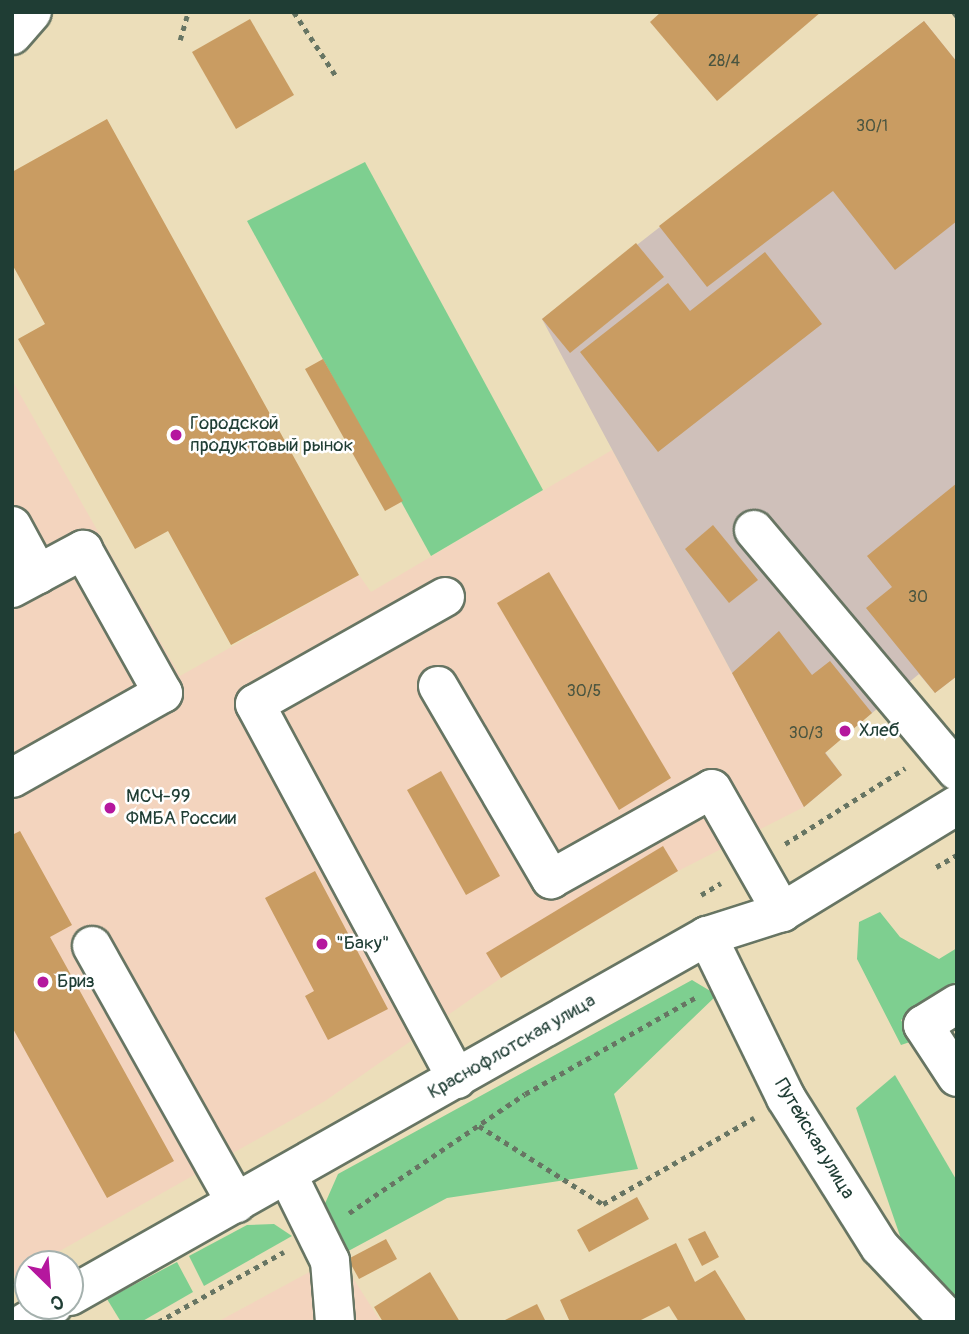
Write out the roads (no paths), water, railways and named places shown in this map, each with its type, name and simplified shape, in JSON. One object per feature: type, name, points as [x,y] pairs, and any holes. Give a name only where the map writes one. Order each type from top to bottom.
[{"type":"street","points":[[12,35],[32,12]]},
{"type":"street","points":[[12,526],[25,581],[83,550],[163,693],[12,778]]},
{"type":"street","points":[[754,530],[957,771]]},
{"type":"street","points":[[445,597],[255,705],[457,1079]]},
{"type":"street","points":[[438,686],[551,879],[712,789],[782,912]]},
{"type":"street","name":"Краснофлотская улица","points":[[84,1290],[707,936],[782,912],[957,805]]},
{"type":"street","name":"Путейская улица","points":[[707,936],[786,1098],[880,1247],[948,1320]]},
{"type":"street","points":[[92,946],[236,1203]]},
{"type":"street","points":[[957,1004],[923,1025],[957,1077]]},
{"type":"street","points":[[287,1174],[330,1261],[335,1322]]},
{"type":"place","name":"Городской продуктовый рынок","points":[[176,435]]},
{"type":"place","name":"Хлеб","points":[[845,731]]},
{"type":"place","name":"МСЧ-99 ФМБА России","points":[[110,808]]},
{"type":"place","name":"\"Баку\"","points":[[322,944]]},
{"type":"place","name":"Бриз","points":[[43,982]]}]
